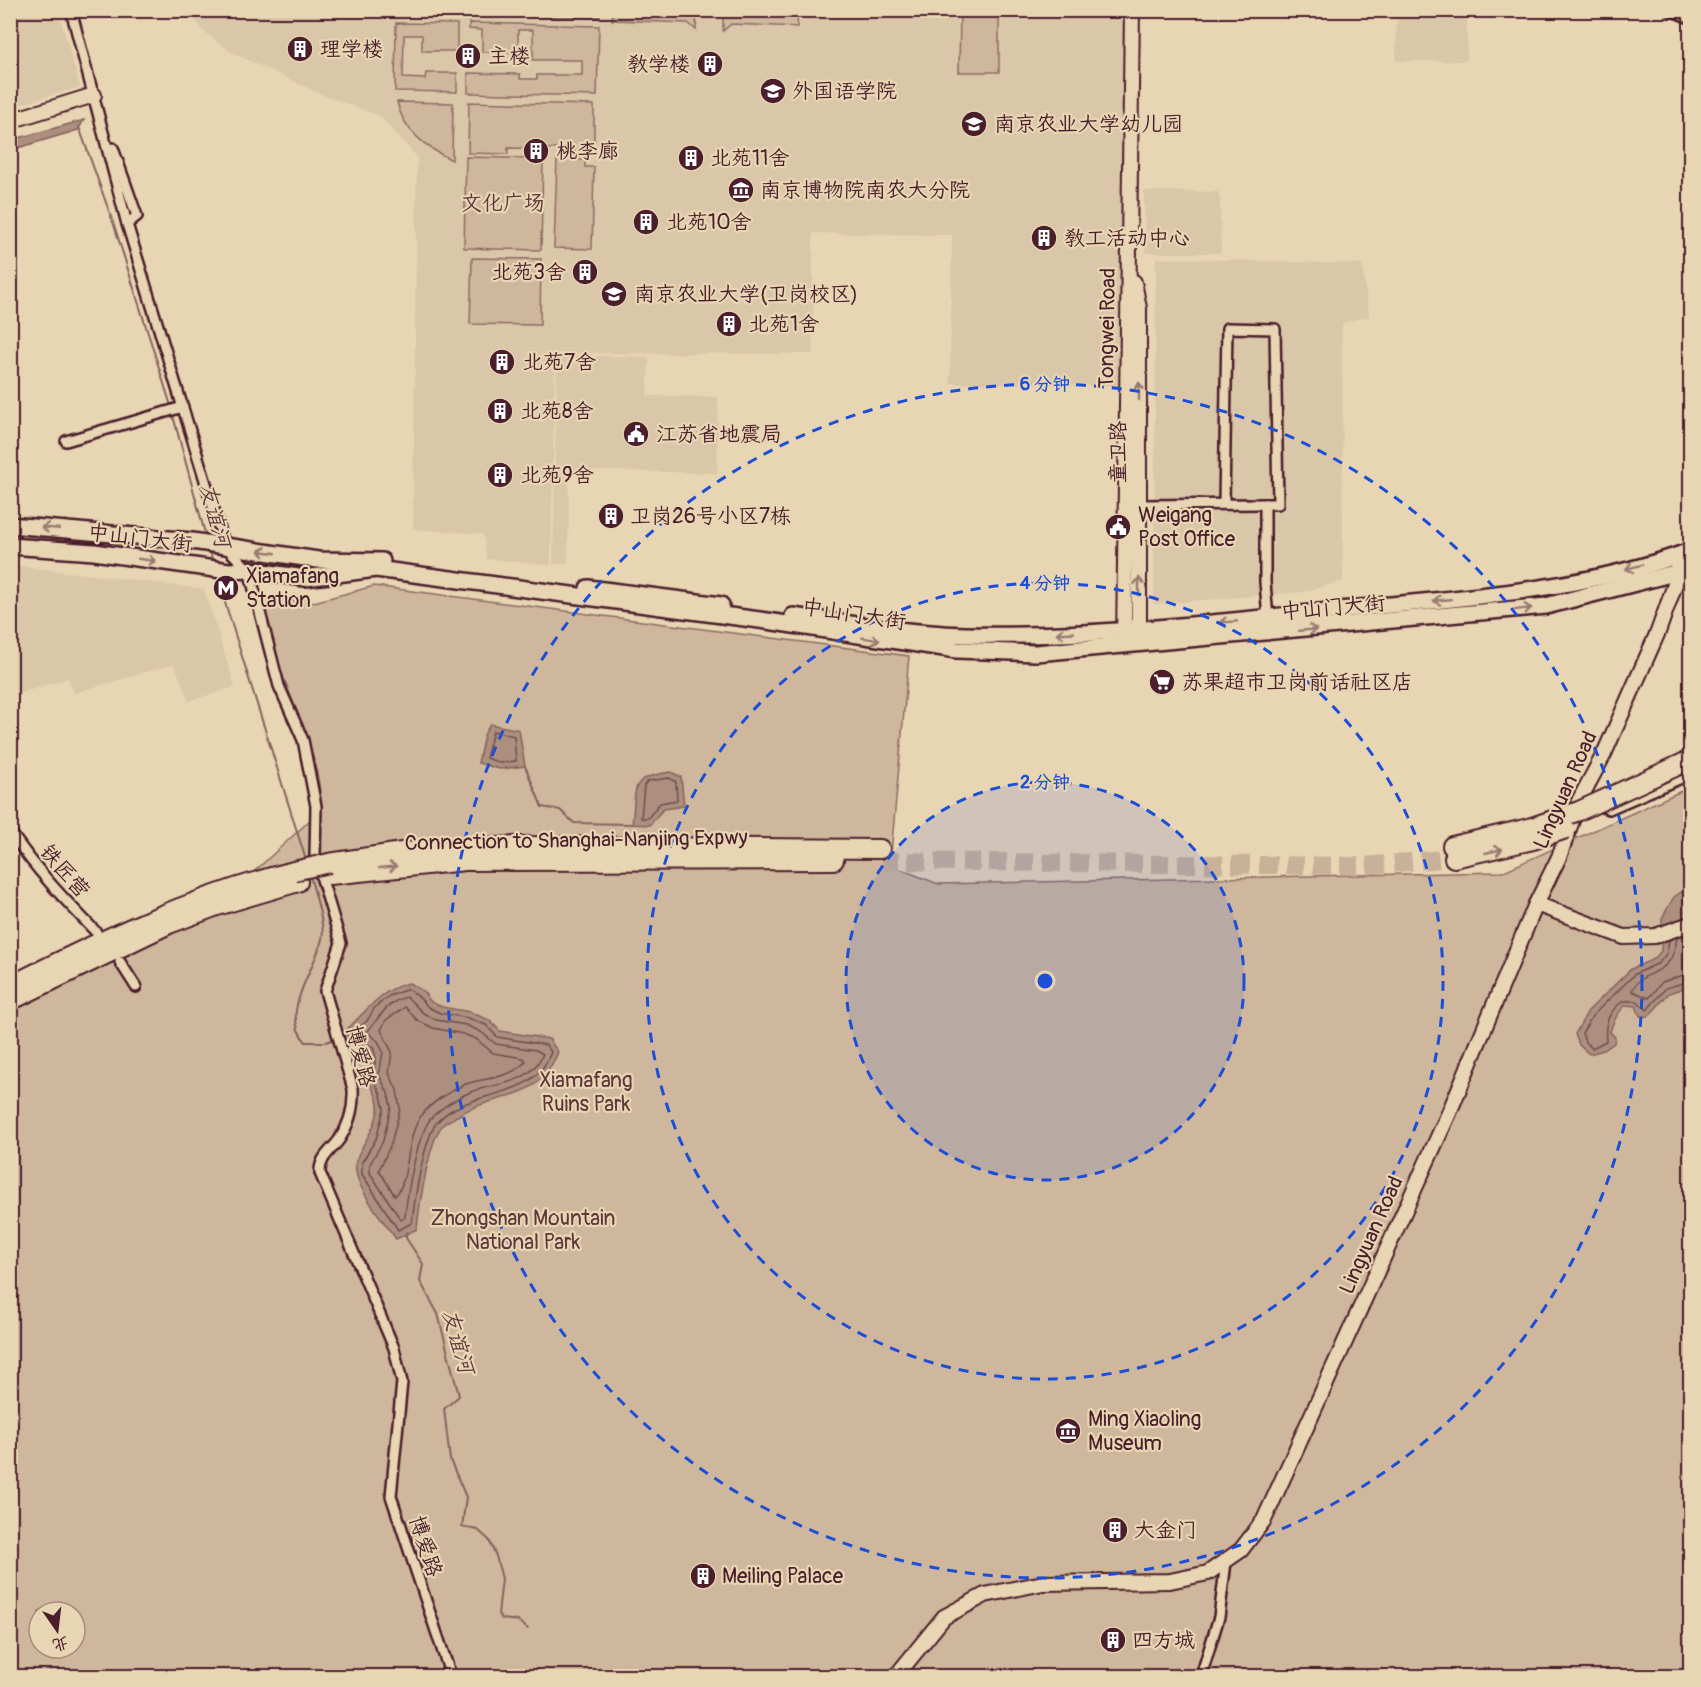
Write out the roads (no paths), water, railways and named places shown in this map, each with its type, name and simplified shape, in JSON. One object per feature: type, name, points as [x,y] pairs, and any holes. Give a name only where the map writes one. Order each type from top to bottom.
[{"type":"highway","points":[[1531,834],[1690,760]]},
{"type":"highway","points":[[1453,852],[1583,822],[1690,773]]},
{"type":"highway","name":"Connection to Shanghai-Nanjing Expwy","points":[[10,986],[158,915],[219,892],[402,852],[517,846],[881,855]]},
{"type":"highway","name":"Connection to Shanghai-Nanjing Expwy","points":[[10,1001],[169,924],[296,877]]},
{"type":"main road","name":"中山门大街","points":[[10,525],[192,541],[318,560],[381,561],[914,631],[963,635],[1028,635],[1268,619],[1547,588],[1683,554]]},
{"type":"main road","name":"中山门大街","points":[[10,546],[93,552],[229,571],[249,570],[305,578],[376,569],[755,620],[957,650],[1036,653],[1546,606],[1685,571]]},
{"type":"street","points":[[70,10],[127,224],[180,407],[225,546],[249,570]]},
{"type":"street","name":"Tongwei Road","points":[[1132,10],[1129,260],[1132,645]]},
{"type":"street","points":[[1670,10],[1690,18]]},
{"type":"street","points":[[10,121],[94,95]]},
{"type":"street","points":[[1132,505],[1278,504],[1275,329],[1227,328],[1224,503]]},
{"type":"street","points":[[66,441],[180,407]]},
{"type":"street","points":[[1265,504],[1265,582],[1268,619]]},
{"type":"street","points":[[1683,554],[1685,571]]},
{"type":"street","name":"博爱路","points":[[249,570],[279,686],[303,740],[316,806],[315,856],[340,943],[325,991],[353,1089],[352,1110],[339,1140],[322,1159],[320,1173],[394,1348],[402,1382],[391,1496],[451,1677]]},
{"type":"street","name":"Lingyuan Road","points":[[896,1677],[944,1617],[985,1595],[1043,1583],[1170,1581],[1208,1574],[1241,1550],[1264,1520],[1458,1094],[1536,904],[1560,857],[1579,801],[1604,754],[1685,571]]},
{"type":"street","points":[[1579,801],[1609,809],[1681,778],[1690,778]]},
{"type":"street","name":"铁匠营","points":[[10,831],[27,856],[61,897],[96,932]]},
{"type":"street","points":[[1536,904],[1624,937],[1655,936],[1690,924]]},
{"type":"street","points":[[120,962],[136,987]]},
{"type":"street","points":[[1201,1677],[1219,1617],[1226,1562]]},
{"type":"water","points":[[84,120],[78,130],[11,150],[11,140]]},
{"type":"water","points":[[490,724],[519,730],[525,766],[500,769],[478,763],[484,735]]},
{"type":"water","points":[[671,772],[681,777],[684,806],[663,809],[650,825],[632,824],[637,786],[647,777]]},
{"type":"water","points":[[1690,886],[1690,986],[1669,993],[1649,1016],[1640,1016],[1636,1006],[1626,1005],[1611,1028],[1610,1032],[1615,1037],[1614,1043],[1604,1050],[1589,1054],[1579,1045],[1575,1034],[1588,1011],[1631,969],[1654,959],[1661,951],[1662,918],[1674,897]]},
{"type":"water","points":[[409,983],[423,991],[431,1002],[442,1007],[470,1012],[489,1020],[500,1031],[549,1039],[558,1052],[539,1081],[527,1089],[472,1108],[442,1126],[429,1159],[417,1229],[396,1239],[369,1202],[358,1180],[356,1161],[376,1118],[378,1102],[368,1079],[367,1066],[370,1057],[367,1049],[349,1043],[346,1030],[381,996]]},
{"type":"waterway","name":"友谊河","points":[[79,127],[114,225],[171,406]]},
{"type":"waterway","name":"友谊河","points":[[172,412],[206,537]]},
{"type":"waterway","name":"友谊河","points":[[210,551],[213,563]]},
{"type":"waterway","name":"友谊河","points":[[217,577],[306,860]]},
{"type":"waterway","points":[[525,766],[542,807],[560,810],[574,823],[632,824]]},
{"type":"waterway","name":"友谊河","points":[[310,875],[323,933],[301,992],[296,1018],[298,1031],[306,1042],[326,1042],[335,1039]]},
{"type":"waterway","name":"友谊河","points":[[406,1232],[406,1238],[423,1264],[420,1281],[438,1314],[459,1396],[444,1409],[450,1460],[466,1497],[462,1527],[478,1530],[489,1540],[496,1556],[502,1579],[498,1614],[502,1619],[518,1621],[528,1629]]},
{"type":"tunnel","points":[[881,861],[1364,866],[1454,858]]},
{"type":"place","name":"理学楼","points":[[300,49]]},
{"type":"place","name":"主楼","points":[[468,56]]},
{"type":"place","name":"教学楼","points":[[710,64]]},
{"type":"place","name":"外国语学院","points":[[773,91]]},
{"type":"place","name":"南京农业大学幼儿园","points":[[974,124]]},
{"type":"place","name":"桃李廊","points":[[536,151]]},
{"type":"place","name":"北苑11舍","points":[[691,158]]},
{"type":"place","name":"南京博物院南农大分院","points":[[741,190]]},
{"type":"place","name":"北苑10舍","points":[[646,222]]},
{"type":"place","name":"教工活动中心","points":[[1044,238]]},
{"type":"place","name":"北苑3舍","points":[[585,272]]},
{"type":"place","name":"南京农业大学(卫岗校区)","points":[[614,294]]},
{"type":"place","name":"北苑1舍","points":[[729,324]]},
{"type":"place","name":"北苑7舍","points":[[502,362]]},
{"type":"place","name":"北苑8舍","points":[[500,411]]},
{"type":"place","name":"江苏省地震局","points":[[636,434]]},
{"type":"place","name":"北苑9舍","points":[[500,475]]},
{"type":"place","name":"卫岗26号小区7栋","points":[[611,516]]},
{"type":"place","name":"Weigang Post Office","points":[[1118,527]]},
{"type":"place","name":"Xiamafang Station","points":[[226,588]]},
{"type":"place","name":"苏果超市卫岗前话社区店","points":[[1162,682]]},
{"type":"place","name":"Ming Xiaoling Museum","points":[[1068,1431]]},
{"type":"place","name":"大金门","points":[[1115,1530]]},
{"type":"place","name":"Meiling Palace","points":[[703,1576]]},
{"type":"place","name":"四方城","points":[[1113,1640]]},
{"type":"park label","name":"文化广场","points":[[503,203]]},
{"type":"park label","name":"Xiamafang Ruins Park","points":[[586,1092]]},
{"type":"park label","name":"Zhongshan Mountain National Park","points":[[523,1230]]}]
